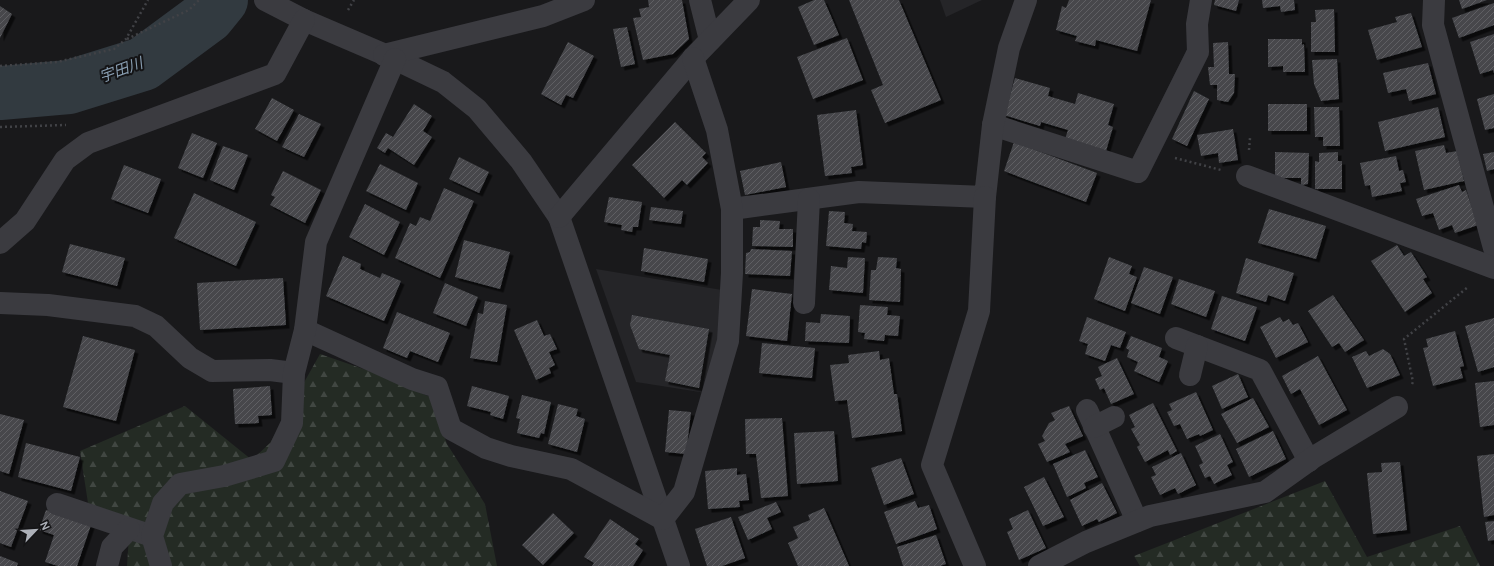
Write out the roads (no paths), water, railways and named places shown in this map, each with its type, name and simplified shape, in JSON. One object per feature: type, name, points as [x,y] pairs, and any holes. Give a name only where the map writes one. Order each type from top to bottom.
[{"type":"street","points":[[390,57],[543,16],[584,0]]},
{"type":"street","points":[[700,0],[710,40]]},
{"type":"street","points":[[559,217],[693,58],[748,0]]},
{"type":"street","points":[[975,566],[932,465],[979,310],[985,197],[993,125],[1009,48],[1026,0]]},
{"type":"street","points":[[993,125],[1138,172],[1198,52],[1196,24],[1201,0]]},
{"type":"street","points":[[1434,0],[1433,25],[1494,248]]},
{"type":"street","points":[[271,3],[304,20],[390,57],[443,82],[477,109],[521,161],[559,217],[679,566]]},
{"type":"street","points":[[0,243],[25,221],[65,160],[88,143],[275,74],[304,20]]},
{"type":"street","points":[[161,566],[152,536],[163,503],[180,484],[224,476],[274,462],[292,423],[294,373],[304,330],[316,242],[390,57]]},
{"type":"street","points":[[664,519],[684,492],[728,341],[732,273],[732,210],[717,130],[693,58]]},
{"type":"street","points":[[1247,176],[1494,268]]},
{"type":"street","points":[[732,210],[859,192],[985,197]]},
{"type":"street","points":[[804,303],[809,199]]},
{"type":"street","points":[[0,303],[48,305],[135,316],[156,326],[190,358],[212,371],[270,370],[294,373]]},
{"type":"street","points":[[304,330],[412,379],[437,387],[451,429],[486,448],[511,456],[571,469],[664,519]]},
{"type":"street","points":[[1176,338],[1260,370],[1309,461]]},
{"type":"street","points":[[1190,375],[1198,346]]},
{"type":"street","points":[[1039,566],[1086,542],[1150,516],[1265,492],[1309,461],[1397,406]]},
{"type":"street","points":[[1114,417],[1090,418],[1137,521]]},
{"type":"street","points":[[57,504],[152,536]]},
{"type":"street","points":[[107,566],[112,547],[129,529]]},
{"type":"waterway","name":"宇田川","points":[[0,93],[69,87],[143,64],[208,16],[221,0]]}]
